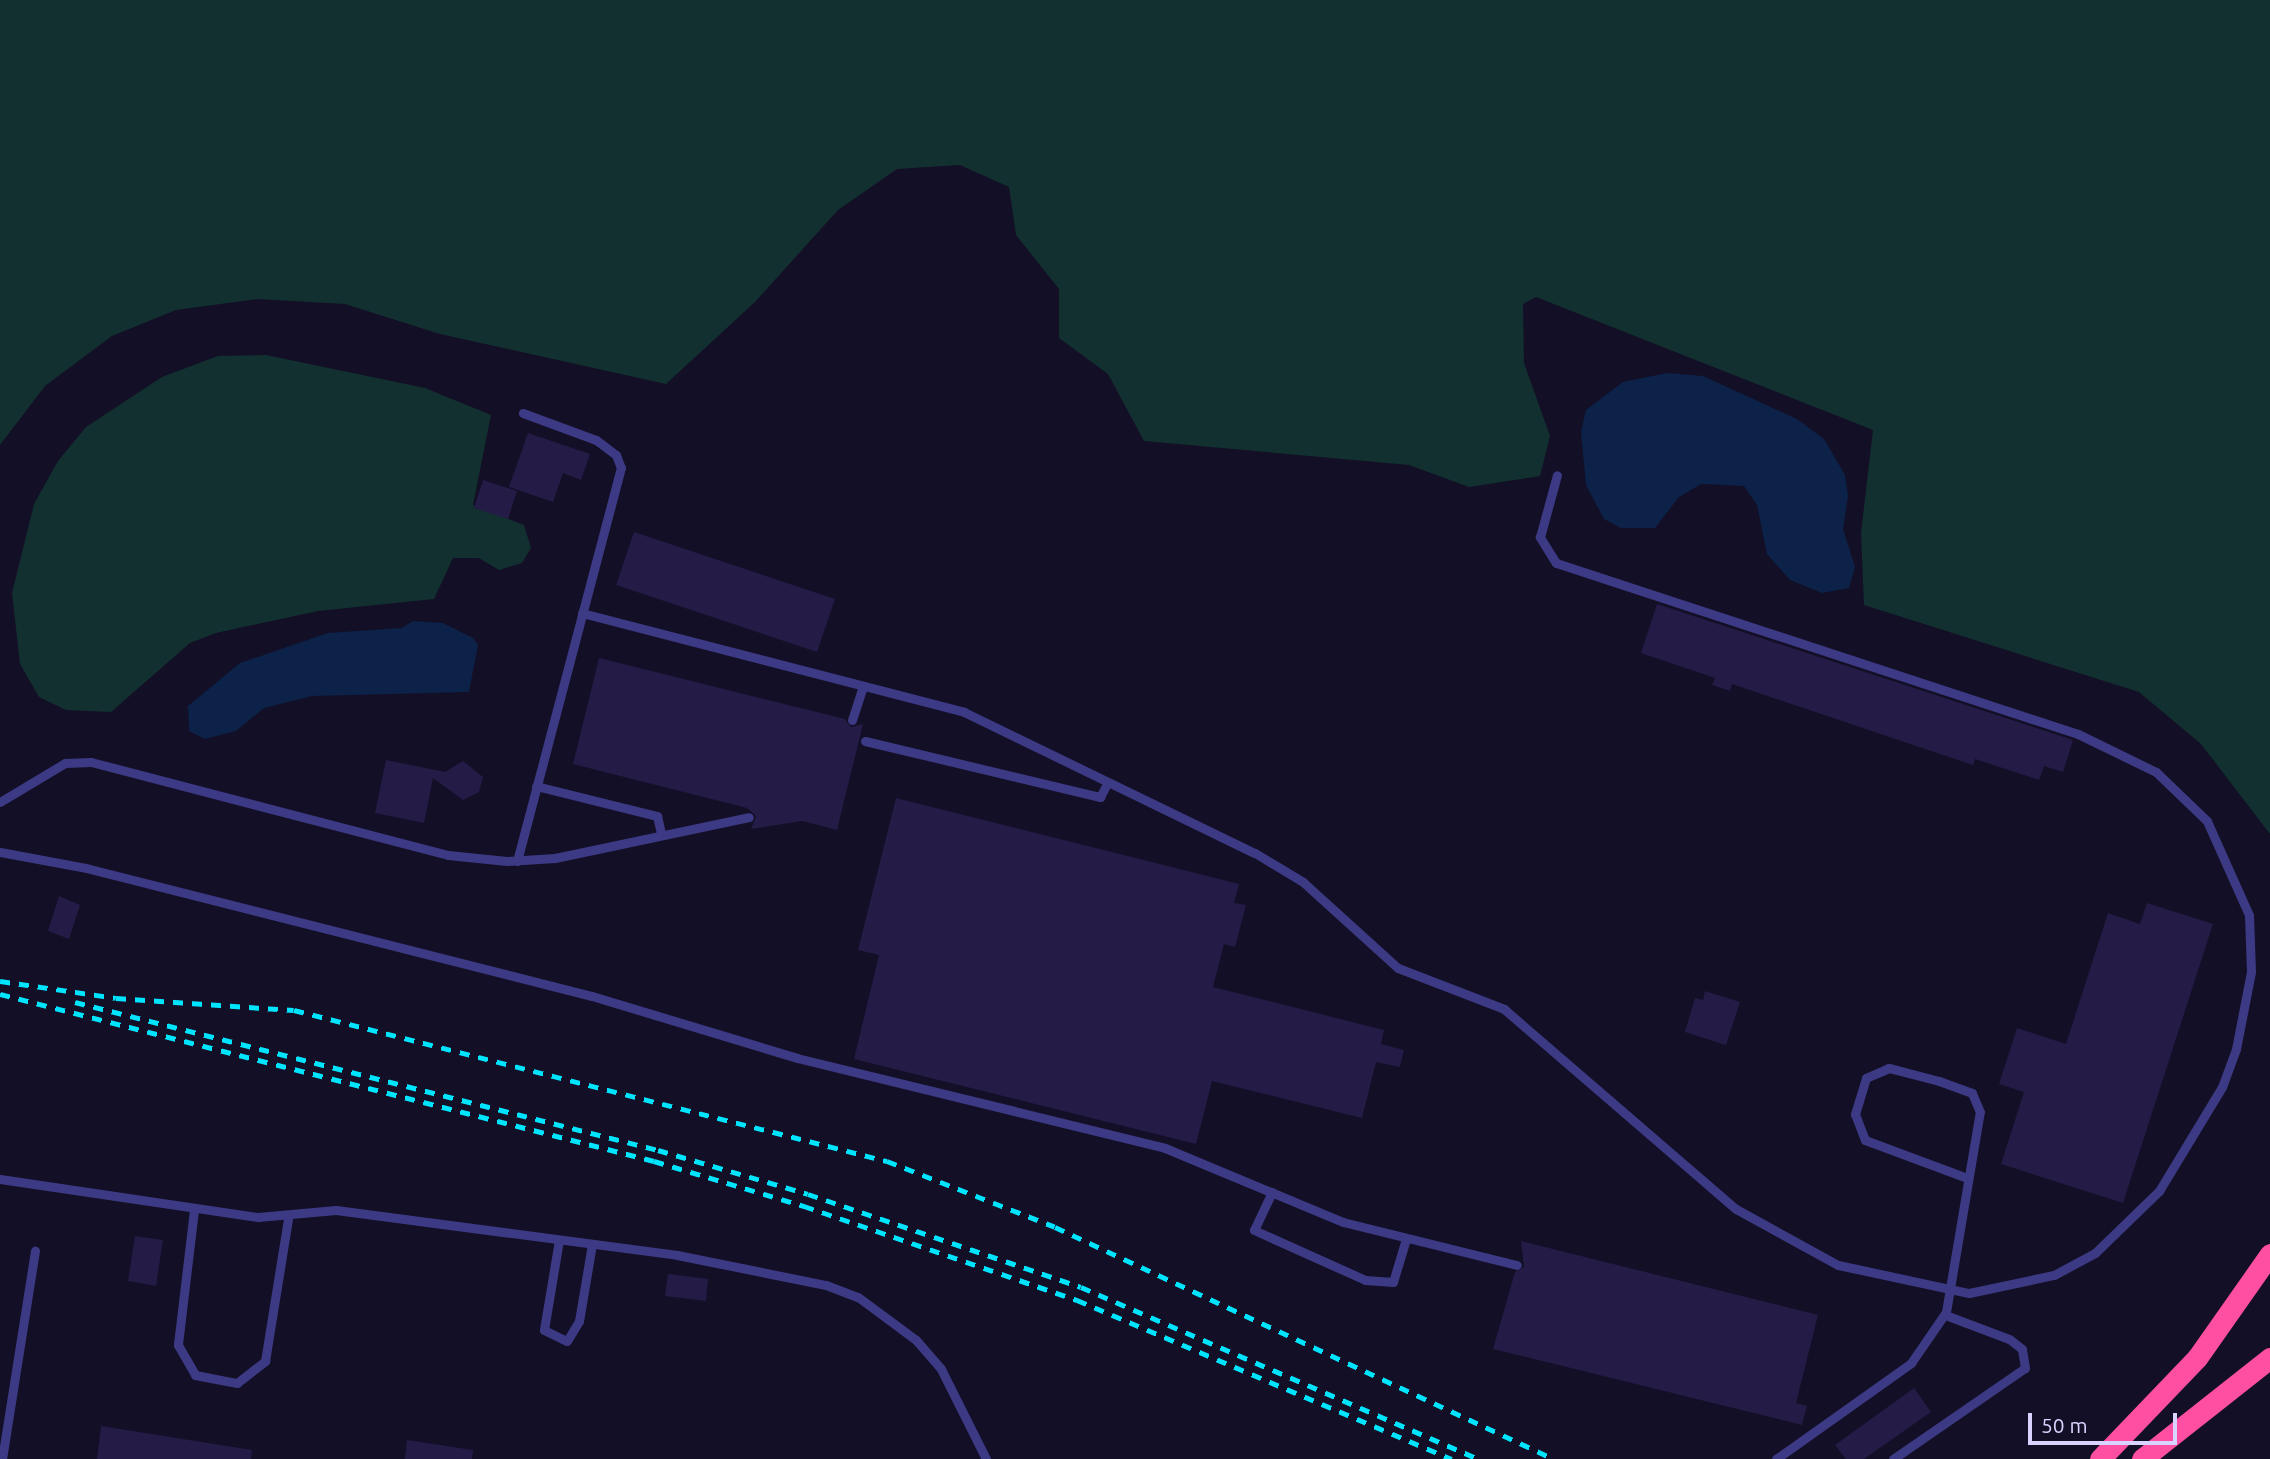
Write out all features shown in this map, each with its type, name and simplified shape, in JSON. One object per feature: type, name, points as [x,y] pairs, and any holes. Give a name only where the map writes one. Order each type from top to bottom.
[{"type":"highway","points":[[2100,1459],[2197,1357],[2270,1254]]},
{"type":"highway","points":[[2142,1459],[2270,1358]]},
{"type":"lane","points":[[517,861],[621,468],[616,454],[596,440],[523,413]]},
{"type":"lane","points":[[583,613],[964,712],[1303,882],[1414,978],[1504,1009],[1736,1209],[1838,1265],[1951,1291],[2008,1289],[2054,1275],[2095,1253],[2137,1215],[2181,1158],[2222,1087],[2247,1005],[2249,915],[2224,853],[2207,821],[2156,772],[2078,734],[1556,563],[1540,537],[1557,475]]},
{"type":"lane","points":[[852,720],[863,685]]},
{"type":"lane","points":[[865,741],[1100,797],[1107,784]]},
{"type":"lane","points":[[0,802],[65,763],[91,762],[448,855],[517,861],[749,817]]},
{"type":"lane","points":[[536,786],[657,816],[661,834]]},
{"type":"lane","points":[[0,852],[86,868],[566,989],[797,1058],[1165,1148],[1272,1192],[1406,1239],[1517,1265]]},
{"type":"lane","points":[[1776,1459],[1911,1363],[1945,1315],[1951,1291],[1967,1178],[1980,1112],[1972,1093],[1889,1068],[1866,1078],[1855,1114],[1865,1140],[1967,1178]]},
{"type":"lane","points":[[0,1179],[194,1210],[288,1219],[336,1210],[592,1244],[778,1274],[858,1297],[916,1340],[941,1369],[986,1459]]},
{"type":"lane","points":[[1272,1192],[1254,1230],[1365,1280],[1393,1282],[1406,1239]]},
{"type":"lane","points":[[194,1210],[177,1345],[195,1375],[237,1383],[265,1361],[288,1219]]},
{"type":"lane","points":[[559,1240],[544,1330],[567,1341],[579,1321],[592,1244]]},
{"type":"lane","points":[[2,1459],[35,1251]]},
{"type":"lane","points":[[1893,1459],[2025,1368],[2022,1349],[2009,1339],[1945,1315]]},
{"type":"green space","points":[[0,0],[2270,0],[2270,834],[2201,744],[2139,692],[1864,605],[1861,533],[1873,430],[1536,297],[1523,304],[1524,363],[1550,436],[1540,476],[1469,487],[1409,465],[1144,441],[1108,374],[1059,338],[1059,289],[1016,235],[1009,187],[960,165],[897,169],[838,210],[755,302],[666,384],[440,334],[345,304],[257,299],[176,310],[112,336],[45,386],[0,445]]},
{"type":"green space","points":[[266,355],[425,388],[491,415],[473,505],[524,525],[531,548],[522,563],[499,570],[479,558],[453,558],[434,599],[318,611],[216,633],[190,643],[111,712],[66,710],[39,697],[20,664],[12,593],[34,504],[58,461],[86,427],[162,377],[218,356]]},
{"type":"water","points":[[1667,373],[1703,376],[1797,419],[1824,439],[1845,475],[1848,496],[1843,529],[1855,567],[1849,588],[1822,593],[1790,580],[1767,554],[1757,505],[1744,486],[1701,484],[1679,497],[1655,528],[1621,528],[1604,519],[1586,485],[1581,432],[1586,410],[1623,382]]},
{"type":"water","points":[[413,621],[443,623],[473,638],[478,645],[469,692],[312,696],[264,708],[236,731],[205,739],[189,731],[188,706],[240,663],[328,633],[402,628]]},
{"type":"building","points":[[528,433],[590,454],[581,480],[563,473],[553,502],[509,487]]},
{"type":"building","points":[[483,480],[517,491],[508,519],[474,508]]},
{"type":"building","points":[[634,532],[835,599],[817,652],[616,585]]},
{"type":"building","points":[[1657,604],[2073,740],[2063,772],[2044,766],[2039,780],[1975,759],[1973,765],[1732,684],[1730,691],[1712,685],[1715,678],[1641,653]]},
{"type":"building","points":[[599,658],[845,719],[851,727],[863,724],[837,830],[802,821],[751,829],[756,816],[747,808],[573,764]]},
{"type":"building","points":[[386,760],[445,772],[463,761],[483,777],[479,792],[463,800],[433,778],[424,823],[375,813]]},
{"type":"building","points":[[896,798],[1239,884],[1234,903],[1246,905],[1235,947],[1224,944],[1213,987],[1384,1030],[1381,1044],[1404,1050],[1400,1067],[1376,1062],[1362,1118],[1212,1081],[1196,1144],[854,1059],[879,955],[858,950]]},
{"type":"building","points":[[59,896],[80,905],[69,939],[48,931]]},
{"type":"building","points":[[2147,903],[2213,924],[2123,1203],[2001,1164],[2024,1092],[1999,1084],[2017,1028],[2066,1044],[2108,913],[2140,924]]},
{"type":"building","points":[[1705,991],[1740,1002],[1726,1045],[1685,1032],[1695,998],[1703,1000]]},
{"type":"building","points":[[135,1236],[163,1240],[156,1286],[128,1281]]},
{"type":"building","points":[[1521,1241],[1818,1315],[1796,1403],[1807,1406],[1802,1425],[1493,1349],[1515,1272],[1524,1267]]},
{"type":"building","points":[[668,1274],[708,1279],[706,1301],[665,1296]]},
{"type":"building","points":[[1914,1388],[1931,1412],[1864,1459],[1846,1459],[1835,1445]]},
{"type":"building","points":[[101,1426],[252,1450],[251,1459],[97,1459]]},
{"type":"building","points":[[407,1440],[473,1450],[472,1459],[405,1459]]},
{"type":"railway","points":[[0,981],[116,998],[294,1010],[887,1161],[1055,1227],[1554,1459]]},
{"type":"railway","points":[[0,994],[654,1161],[804,1206],[1077,1300],[1452,1459]]},
{"type":"railway","points":[[75,1002],[658,1150],[808,1194],[1081,1287],[1479,1459]]}]
